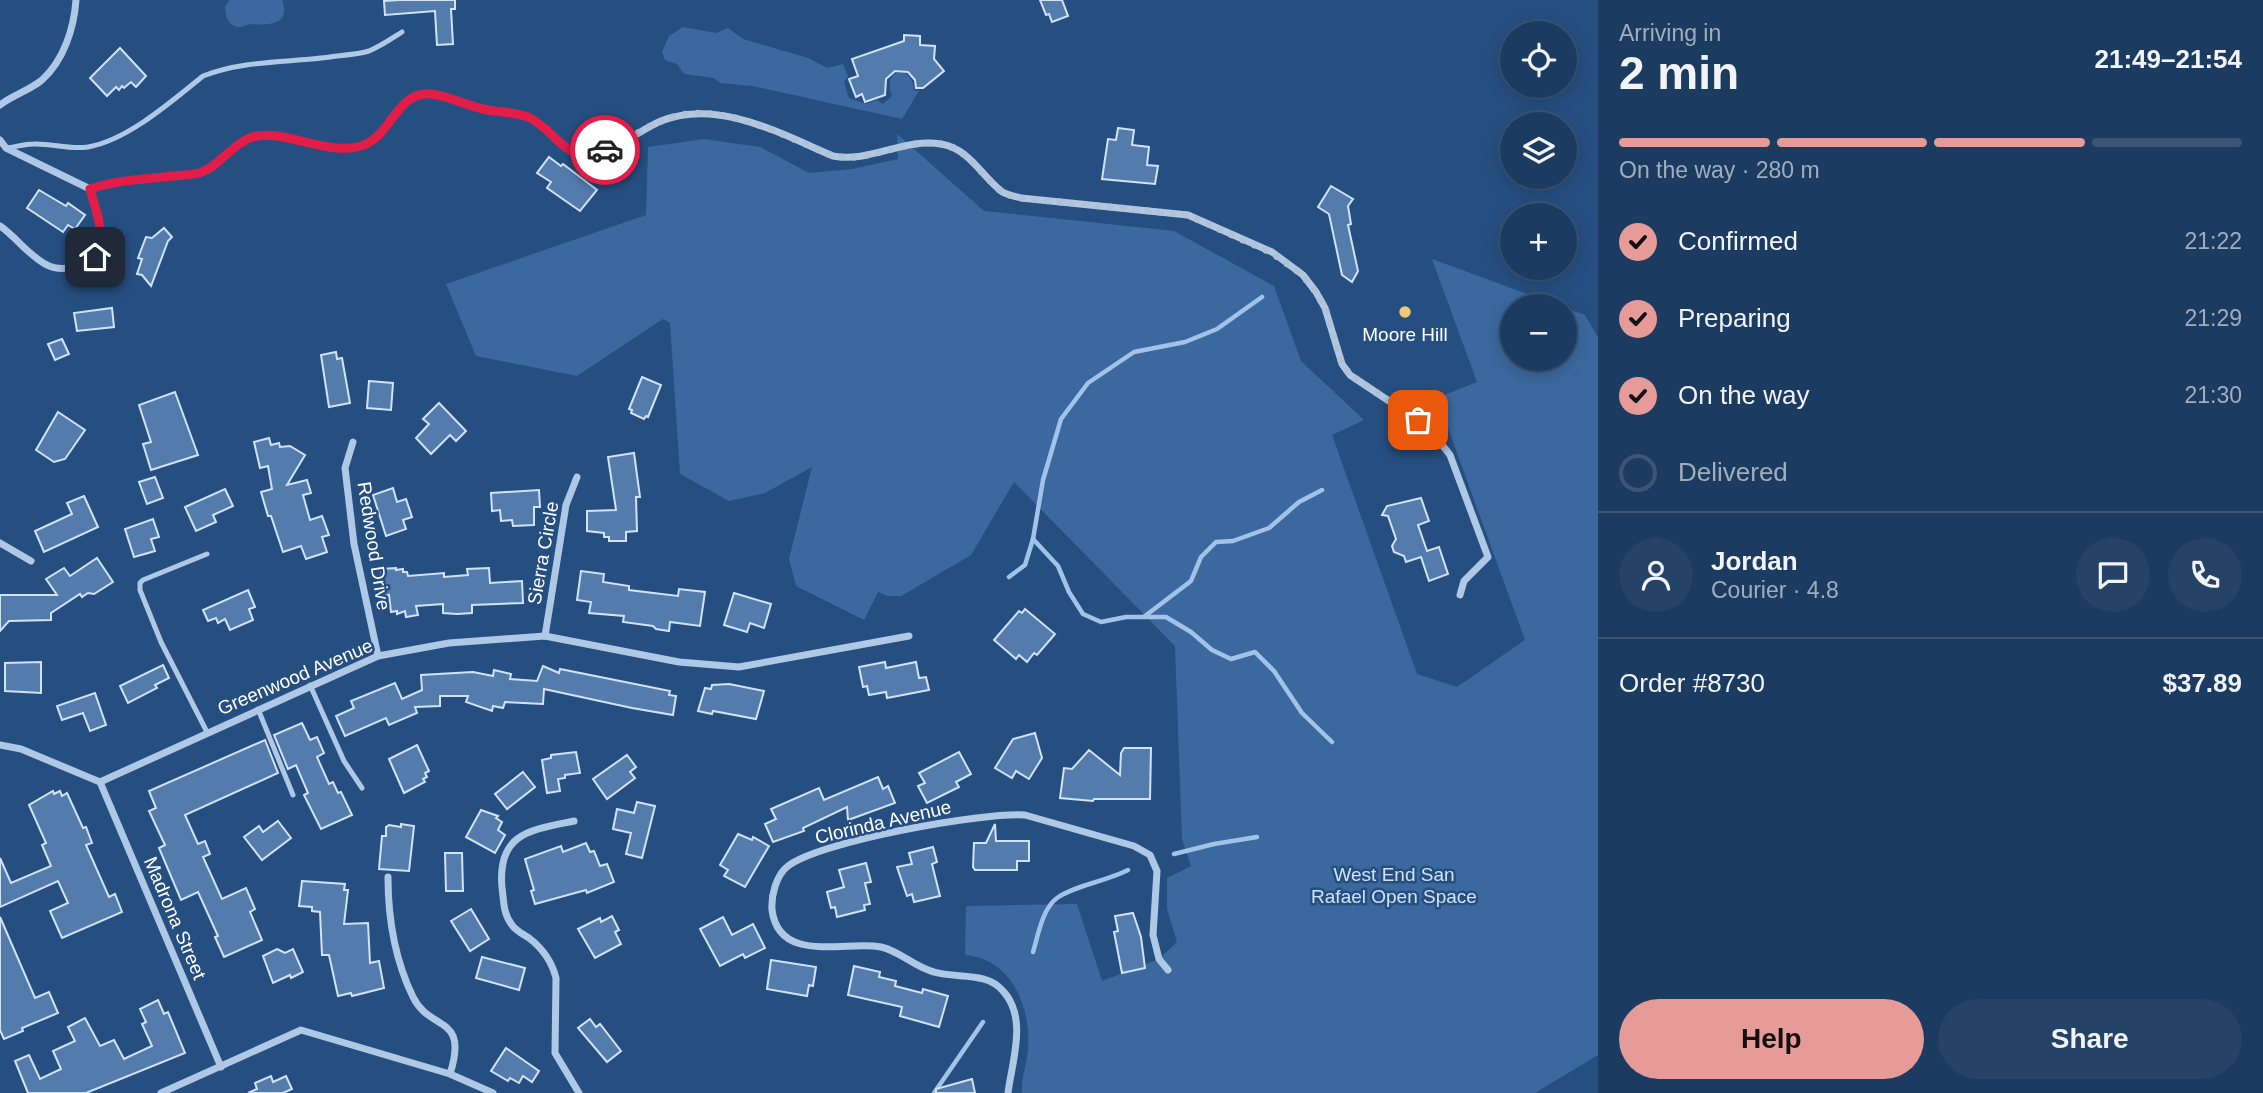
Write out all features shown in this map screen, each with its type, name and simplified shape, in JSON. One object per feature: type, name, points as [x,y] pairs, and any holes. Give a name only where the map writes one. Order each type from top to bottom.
[{"type":"street","points":[[0,105],[14,94],[41,81],[56,64],[75,23],[76,0]]},
{"type":"street","points":[[0,140],[3,149],[90,189],[108,183],[199,173],[213,166],[245,140],[257,136],[272,136],[348,149],[367,144],[379,134],[404,103],[420,94],[430,94],[485,109],[526,116],[561,146],[582,155],[603,151],[676,116],[697,114],[758,124],[833,156],[846,158],[861,157],[903,145],[941,144],[959,150],[1003,193],[1021,198],[1188,215],[1272,253],[1303,275],[1325,308],[1342,364],[1350,375],[1418,420],[1441,441],[1450,455],[1488,557],[1464,581],[1460,596]]},
{"type":"street","points":[[0,226],[47,265],[66,269],[82,265],[95,257],[102,245],[90,189]]},
{"type":"street","name":"Redwood Drive","points":[[353,442],[345,468],[354,544],[378,656]]},
{"type":"street","name":"Sierra Circle","points":[[545,636],[566,505],[577,477]]},
{"type":"street","points":[[0,543],[31,561]]},
{"type":"street","name":"Greenwood Avenue","points":[[100,782],[378,656],[449,643],[545,636],[679,662],[739,667],[909,636]]},
{"type":"street","points":[[0,745],[21,749],[100,782]]},
{"type":"street","name":"Madrona Street","points":[[100,782],[221,1067]]},
{"type":"street","name":"Clorinda Avenue","points":[[1008,1093],[1017,1038],[1013,1006],[1005,992],[992,980],[935,973],[914,966],[898,954],[881,947],[818,947],[798,943],[787,937],[778,926],[772,911],[774,890],[780,874],[788,866],[811,855],[861,839],[964,819],[1007,813],[1025,815],[1134,846],[1150,855],[1157,871],[1153,935],[1159,959],[1168,970]]},
{"type":"street","points":[[574,821],[532,830],[522,835],[511,844],[503,857],[501,873],[505,914],[510,923],[538,947],[553,968],[556,978],[555,1053],[579,1093]]},
{"type":"street","points":[[388,877],[388,911],[412,995],[422,1010],[445,1024],[456,1043],[450,1074]]},
{"type":"street","points":[[161,1093],[302,1030],[450,1074],[493,1093]]},
{"type":"lane","points":[[3,149],[34,144],[89,147],[146,121],[203,76],[256,64],[366,52],[402,32]]},
{"type":"lane","points":[[207,554],[143,580],[140,590],[161,642],[207,732]]},
{"type":"lane","points":[[310,685],[344,761],[362,788]]},
{"type":"lane","points":[[258,709],[293,795]]},
{"type":"green space","points":[[230,0],[282,0],[283,15],[271,24],[236,26],[230,23],[226,13],[225,6]]},
{"type":"green space","points":[[683,27],[716,33],[728,28],[743,39],[808,58],[827,68],[843,64],[848,76],[844,82],[849,98],[866,104],[877,100],[883,104],[892,96],[891,79],[898,72],[909,76],[914,90],[919,91],[902,119],[753,86],[720,83],[714,78],[684,74],[677,64],[665,60],[662,52],[669,36]]},
{"type":"green space","name":"West End San Rafael Open Space","points":[[897,134],[984,211],[1174,231],[1274,286],[1301,361],[1364,420],[1332,435],[1417,674],[1457,687],[1525,640],[1437,398],[1477,382],[1432,259],[1527,294],[1500,294],[1500,371],[1577,371],[1577,312],[1585,315],[1598,337],[1598,1055],[1535,1093],[1022,1093],[1028,1033],[1022,1002],[1006,975],[995,965],[981,958],[965,955],[966,906],[1077,904],[1102,981],[1159,959],[1177,942],[1167,909],[1167,878],[1191,866],[1182,839],[1175,646],[1014,482],[971,555],[901,596],[888,596],[878,592],[864,620],[796,586],[789,559],[812,467],[765,493],[729,501],[680,474],[670,323],[663,319],[577,376],[476,356],[446,284],[646,215],[648,147],[704,139],[760,147],[809,173],[852,169],[898,159]]},
{"type":"building","points":[[455,0],[455,9],[451,9],[453,44],[437,45],[435,11],[385,15],[384,1]]},
{"type":"building","points":[[1040,0],[1062,0],[1068,16],[1052,22]]},
{"type":"building","points":[[904,35],[920,36],[920,45],[935,46],[934,59],[944,71],[923,88],[916,88],[915,80],[908,72],[895,71],[886,79],[885,95],[865,102],[862,94],[856,97],[849,79],[858,76],[852,59],[904,41]]},
{"type":"building","points":[[120,48],[146,76],[136,87],[131,82],[119,90],[116,87],[107,96],[90,78]]},
{"type":"building","points":[[1118,128],[1134,130],[1132,145],[1149,147],[1147,165],[1158,166],[1155,184],[1102,179],[1108,139],[1116,140]]},
{"type":"building","points":[[549,157],[561,166],[563,164],[597,190],[580,211],[547,188],[551,182],[537,173]]},
{"type":"building","points":[[1331,186],[1353,199],[1348,206],[1351,224],[1348,225],[1358,271],[1352,282],[1342,275],[1329,214],[1318,207]]},
{"type":"building","points":[[39,190],[66,206],[68,203],[85,215],[75,229],[68,225],[63,232],[27,208]]},
{"type":"building","points":[[164,228],[172,237],[168,241],[151,286],[142,275],[137,274],[142,259],[138,258],[146,237],[152,238]]},
{"type":"building","points":[[112,308],[114,327],[77,331],[74,313]]},
{"type":"building","points":[[62,339],[69,354],[55,360],[48,344]]},
{"type":"building","points":[[336,352],[337,359],[342,358],[350,403],[329,407],[321,355]]},
{"type":"building","points":[[642,377],[661,385],[648,417],[644,419],[631,413],[632,410],[629,409]]},
{"type":"building","points":[[369,381],[393,383],[391,410],[367,408]]},
{"type":"building","points":[[175,392],[198,455],[151,470],[143,444],[151,442],[139,405]]},
{"type":"building","points":[[439,403],[466,431],[456,441],[450,435],[431,454],[416,438],[429,424],[423,419]]},
{"type":"building","points":[[58,412],[85,430],[65,459],[54,462],[36,450]]},
{"type":"building","points":[[269,438],[271,445],[279,443],[280,447],[290,446],[305,455],[287,485],[307,480],[311,493],[303,495],[310,520],[322,516],[329,535],[322,537],[327,552],[306,559],[301,546],[283,552],[261,492],[272,489],[268,466],[260,468],[254,442]]},
{"type":"building","points":[[634,453],[640,497],[636,497],[637,531],[626,532],[626,541],[609,541],[609,537],[604,537],[604,533],[587,531],[587,511],[616,510],[608,457]]},
{"type":"building","points":[[155,477],[163,498],[147,504],[139,482]]},
{"type":"building","points":[[393,488],[397,502],[406,499],[412,517],[403,520],[406,529],[386,536],[373,495]]},
{"type":"building","points":[[225,489],[233,506],[213,515],[216,522],[196,531],[185,507]]},
{"type":"building","points":[[539,490],[540,507],[534,507],[534,525],[513,526],[512,520],[501,521],[500,510],[492,511],[491,493]]},
{"type":"building","points":[[84,496],[98,527],[44,552],[35,531],[72,514],[67,503]]},
{"type":"building","points":[[1421,498],[1429,521],[1418,525],[1427,551],[1439,547],[1448,574],[1429,581],[1421,557],[1406,562],[1404,556],[1394,552],[1392,546],[1396,539],[1388,516],[1382,515],[1387,506]]},
{"type":"building","points":[[153,519],[159,537],[151,539],[155,551],[134,557],[125,529]]},
{"type":"building","points":[[97,558],[113,582],[94,594],[88,593],[82,597],[80,594],[51,613],[51,620],[9,621],[0,631],[0,595],[57,595],[46,579],[64,568],[70,576]]},
{"type":"building","points":[[489,568],[490,583],[522,581],[523,603],[472,605],[472,613],[457,614],[443,613],[443,604],[416,606],[418,615],[406,617],[405,611],[397,614],[397,611],[391,612],[389,595],[384,596],[381,569],[403,569],[408,576],[444,573],[444,577],[468,575],[467,569]]},
{"type":"building","points":[[581,571],[604,574],[603,582],[629,586],[629,590],[678,596],[679,589],[705,592],[700,626],[670,622],[669,631],[623,622],[624,616],[589,613],[591,602],[577,600]]},
{"type":"building","points":[[248,590],[255,607],[249,609],[253,620],[230,630],[225,619],[218,623],[216,618],[208,621],[203,610]]},
{"type":"building","points":[[734,593],[771,604],[764,628],[750,623],[747,632],[724,625]]},
{"type":"building","points":[[1025,609],[1055,634],[1037,655],[1034,653],[1027,662],[1019,655],[1016,659],[994,640],[1019,611],[1022,613]]},
{"type":"building","points":[[41,662],[41,693],[5,691],[5,663]]},
{"type":"building","points":[[885,662],[886,668],[916,662],[919,678],[926,677],[929,690],[887,698],[886,692],[869,695],[867,686],[863,687],[859,667]]},
{"type":"building","points":[[163,665],[169,678],[155,685],[157,688],[128,703],[120,686]]},
{"type":"building","points":[[543,666],[559,673],[560,669],[670,691],[669,695],[676,696],[673,715],[544,689],[543,704],[505,702],[503,708],[493,706],[492,711],[466,702],[468,696],[440,696],[440,706],[415,707],[417,713],[389,725],[386,718],[345,736],[336,716],[354,708],[351,701],[395,683],[402,699],[422,690],[421,675],[473,672],[493,676],[494,670],[511,674],[510,679],[537,681]]},
{"type":"building","points":[[729,684],[764,691],[756,719],[698,711],[705,688]]},
{"type":"building","points":[[95,693],[106,725],[90,731],[83,713],[62,720],[57,706]]},
{"type":"building","points":[[302,723],[310,740],[317,737],[324,753],[317,757],[329,784],[333,782],[338,793],[341,792],[352,815],[321,829],[304,795],[308,793],[296,765],[288,769],[274,735]]},
{"type":"building","points":[[1035,733],[1042,758],[1029,779],[1016,771],[1012,778],[995,768],[1013,739]]},
{"type":"building","points":[[265,740],[278,773],[185,815],[198,844],[205,841],[210,854],[203,857],[222,899],[246,888],[255,909],[250,912],[262,940],[224,957],[215,937],[218,936],[198,892],[181,900],[159,848],[165,845],[149,811],[156,808],[149,791]]},
{"type":"building","points":[[417,745],[429,771],[425,773],[425,782],[404,793],[389,759]]},
{"type":"building","points":[[1124,748],[1151,748],[1150,799],[1093,801],[1060,798],[1064,768],[1072,769],[1089,750],[1120,775],[1121,753]]},
{"type":"building","points":[[576,752],[580,773],[558,779],[560,791],[547,793],[542,760],[551,758],[551,755]]},
{"type":"building","points":[[959,752],[971,774],[956,782],[959,787],[927,803],[918,786],[925,783],[919,773]]},
{"type":"building","points":[[627,755],[636,767],[630,772],[635,778],[607,799],[593,779]]},
{"type":"building","points":[[523,772],[535,787],[507,809],[495,794]]},
{"type":"building","points":[[878,777],[883,789],[888,786],[895,803],[848,820],[847,807],[803,828],[804,831],[773,842],[765,824],[776,819],[771,809],[819,788],[824,800]]},
{"type":"building","points":[[53,791],[54,794],[60,791],[62,796],[67,793],[83,828],[86,827],[92,843],[86,845],[109,897],[115,894],[122,912],[62,938],[50,911],[68,903],[58,881],[0,907],[0,858],[11,883],[51,866],[42,845],[46,843],[29,805]]},
{"type":"building","points":[[637,802],[655,806],[642,858],[626,854],[631,833],[613,829],[617,809],[634,813]]},
{"type":"building","points":[[481,810],[498,816],[496,818],[502,822],[498,830],[505,835],[495,853],[466,837]]},
{"type":"building","points":[[278,821],[291,838],[262,860],[244,837],[259,826],[263,832]]},
{"type":"building","points":[[401,824],[414,826],[409,871],[379,869],[382,836],[386,836],[386,827],[401,827]]},
{"type":"building","points":[[995,824],[996,841],[1029,841],[1029,861],[1017,861],[1017,870],[975,870],[973,867],[974,843],[986,843]]},
{"type":"building","points":[[738,834],[752,840],[753,837],[769,846],[745,887],[724,876],[728,870],[720,865]]},
{"type":"building","points":[[586,843],[590,852],[594,851],[600,866],[607,864],[614,882],[587,893],[586,890],[535,904],[525,859],[561,846],[563,852]]},
{"type":"building","points":[[933,847],[937,862],[932,864],[940,896],[914,902],[912,894],[907,896],[897,867],[912,864],[909,853]]},
{"type":"building","points":[[445,853],[462,853],[463,891],[446,891]]},
{"type":"building","points":[[866,863],[871,882],[865,883],[870,904],[864,905],[865,910],[837,917],[835,907],[831,908],[827,892],[844,887],[839,870]]},
{"type":"building","points":[[302,881],[345,884],[344,890],[348,890],[344,924],[368,923],[370,963],[379,961],[384,988],[352,996],[351,993],[338,996],[329,955],[322,955],[320,912],[312,911],[312,907],[299,906]]},
{"type":"building","points":[[471,909],[489,939],[470,951],[451,921]]},
{"type":"building","points":[[1133,913],[1141,937],[1145,968],[1122,973],[1114,932],[1118,931],[1115,916]]},
{"type":"building","points":[[612,916],[619,930],[615,932],[621,944],[595,958],[578,929],[600,918],[601,922]]},
{"type":"building","points":[[0,917],[35,998],[49,992],[58,1013],[22,1028],[23,1031],[4,1039],[0,1030]]},
{"type":"building","points":[[723,917],[732,935],[753,924],[765,948],[745,958],[743,954],[720,966],[700,929]]},
{"type":"building","points":[[277,949],[285,953],[293,949],[303,972],[273,983],[263,956]]},
{"type":"building","points":[[482,957],[525,968],[519,990],[476,978]]},
{"type":"building","points":[[771,960],[816,967],[813,986],[809,985],[807,996],[767,989]]},
{"type":"building","points":[[854,966],[880,972],[879,977],[896,981],[895,986],[922,993],[923,989],[948,996],[939,1027],[900,1016],[902,1007],[848,995]]},
{"type":"building","points":[[158,1000],[164,1014],[168,1012],[185,1053],[86,1093],[28,1093],[15,1061],[29,1055],[40,1079],[61,1069],[53,1051],[75,1041],[68,1027],[85,1018],[100,1046],[114,1040],[124,1059],[152,1046],[142,1024],[146,1022],[140,1009]]},
{"type":"building","points":[[590,1019],[596,1027],[600,1024],[621,1051],[607,1062],[578,1028]]},
{"type":"building","points":[[506,1048],[539,1071],[532,1082],[523,1076],[519,1083],[510,1078],[508,1081],[491,1071]]},
{"type":"building","points":[[271,1076],[273,1082],[286,1076],[292,1089],[283,1093],[248,1093],[257,1089],[255,1083]]},
{"type":"building","points":[[972,1079],[975,1093],[936,1093],[936,1089]]},
{"type":"waterway","points":[[1009,577],[1025,565],[1033,539],[1043,480],[1061,419],[1088,383],[1134,352],[1185,342],[1217,329],[1262,297]]},
{"type":"waterway","points":[[1145,616],[1191,581],[1201,557],[1216,542],[1233,541],[1269,528],[1299,502],[1322,490]]},
{"type":"waterway","points":[[1033,539],[1058,566],[1069,592],[1083,614],[1101,622],[1126,617],[1166,617],[1191,632],[1212,650],[1231,659],[1255,652],[1274,671],[1302,713],[1332,742]]},
{"type":"waterway","points":[[1174,854],[1257,837]]},
{"type":"waterway","points":[[1033,952],[1044,916],[1057,898],[1128,870]]},
{"type":"waterway","points":[[934,1093],[983,1022]]},
{"type":"way so far","points":[[605,150],[660,122],[676,116],[697,114],[758,124],[833,156],[846,158],[861,157],[903,145],[941,144],[959,150],[1003,193],[1021,198],[1188,215],[1272,253],[1303,275],[1325,308],[1342,364],[1350,375],[1418,420]]},
{"type":"place","name":"Moore Hill","points":[[1405,312]]},
{"type":"route","points":[[95,257],[102,245],[90,189],[108,183],[199,173],[213,166],[245,140],[257,136],[272,136],[348,149],[367,144],[379,134],[404,103],[420,94],[526,116],[561,146],[582,155],[605,150]]}]
